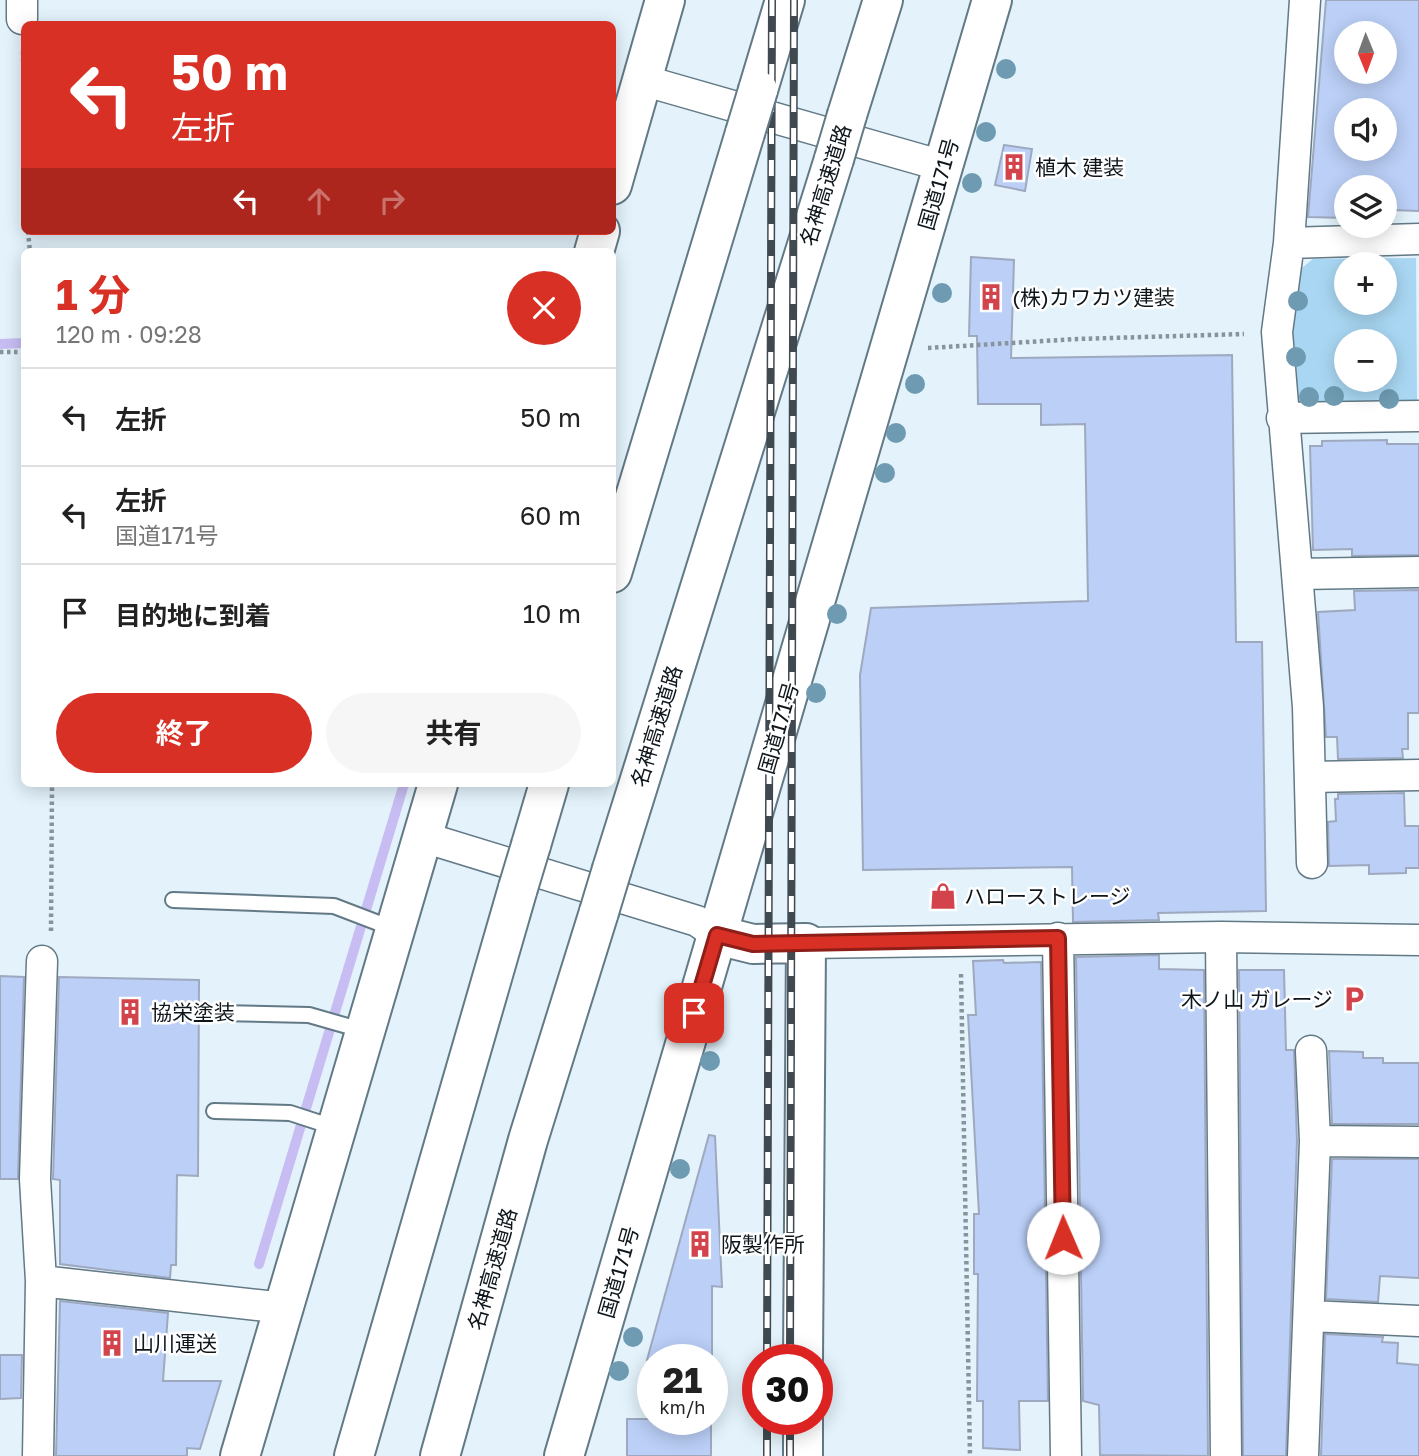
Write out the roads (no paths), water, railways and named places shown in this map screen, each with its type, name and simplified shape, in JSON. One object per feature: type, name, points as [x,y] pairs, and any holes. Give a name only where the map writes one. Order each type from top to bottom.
[{"type":"main road","points":[[616,171],[665,0]]},
{"type":"main road","points":[[616,560],[785,0]]},
{"type":"main road","name":"名神高速道路","points":[[440,1456],[528,1140],[883,0]]},
{"type":"main road","name":"国道171号","points":[[564,1456],[992,0]]},
{"type":"main road","points":[[240,1456],[285,1308],[344,1025],[423,837],[437,787]]},
{"type":"main road","points":[[354,1456],[548,787]]},
{"type":"main road","points":[[717,935],[753,944],[806,943],[803,1344]]},
{"type":"main road","points":[[803,1435],[803,1456]]},
{"type":"street","points":[[1305,0],[1289,243],[1277,332],[1282,418],[1297,574],[1310,777],[1312,863]]},
{"type":"street","points":[[642,80],[943,166]]},
{"type":"street","points":[[1289,243],[1419,239]]},
{"type":"street","points":[[1282,418],[1419,416]]},
{"type":"street","points":[[1297,574],[1419,572]]},
{"type":"street","points":[[1310,777],[1419,775]]},
{"type":"street","points":[[423,837],[697,921],[717,935]]},
{"type":"street","points":[[806,943],[1221,937],[1419,940]]},
{"type":"street","points":[[1221,937],[1226,1456]]},
{"type":"street","points":[[1058,938],[1066,1456]]},
{"type":"street","points":[[38,1456],[41,1281],[35,1179],[43,961]]},
{"type":"street","points":[[1303,1456],[1302,1431],[1311,1316],[1315,1141],[1311,1051]]},
{"type":"street","points":[[1315,1141],[1419,1142]]},
{"type":"street","points":[[41,1281],[285,1308]]},
{"type":"street","points":[[1311,1316],[1419,1321]]},
{"type":"lane","points":[[173,900],[334,905],[384,925]]},
{"type":"lane","points":[[218,1013],[309,1015],[344,1025]]},
{"type":"lane","points":[[214,1111],[290,1113],[325,1125]]},
{"type":"waterway","points":[[0,344],[21,343]]},
{"type":"waterway","points":[[259,1264],[403,787]]},
{"type":"railway","points":[[767,1344],[772,0]]},
{"type":"railway","points":[[790,1344],[794,0]]},
{"type":"railway","points":[[767,1435],[767,1456]]},
{"type":"railway","points":[[790,1435],[790,1456]]},
{"type":"place","name":"植木 建装","points":[[1014,167]]},
{"type":"place","name":"(株)カワカツ建装","points":[[991,297]]},
{"type":"place","name":"ハローストレージ","points":[[943,896]]},
{"type":"place","name":"木ノ山 ガレージ","points":[[1354,999]]},
{"type":"place","name":"協栄塗装","points":[[130,1012]]},
{"type":"place","name":"阪製作所","points":[[700,1244]]},
{"type":"place","name":"山川運送","points":[[112,1343]]}]
